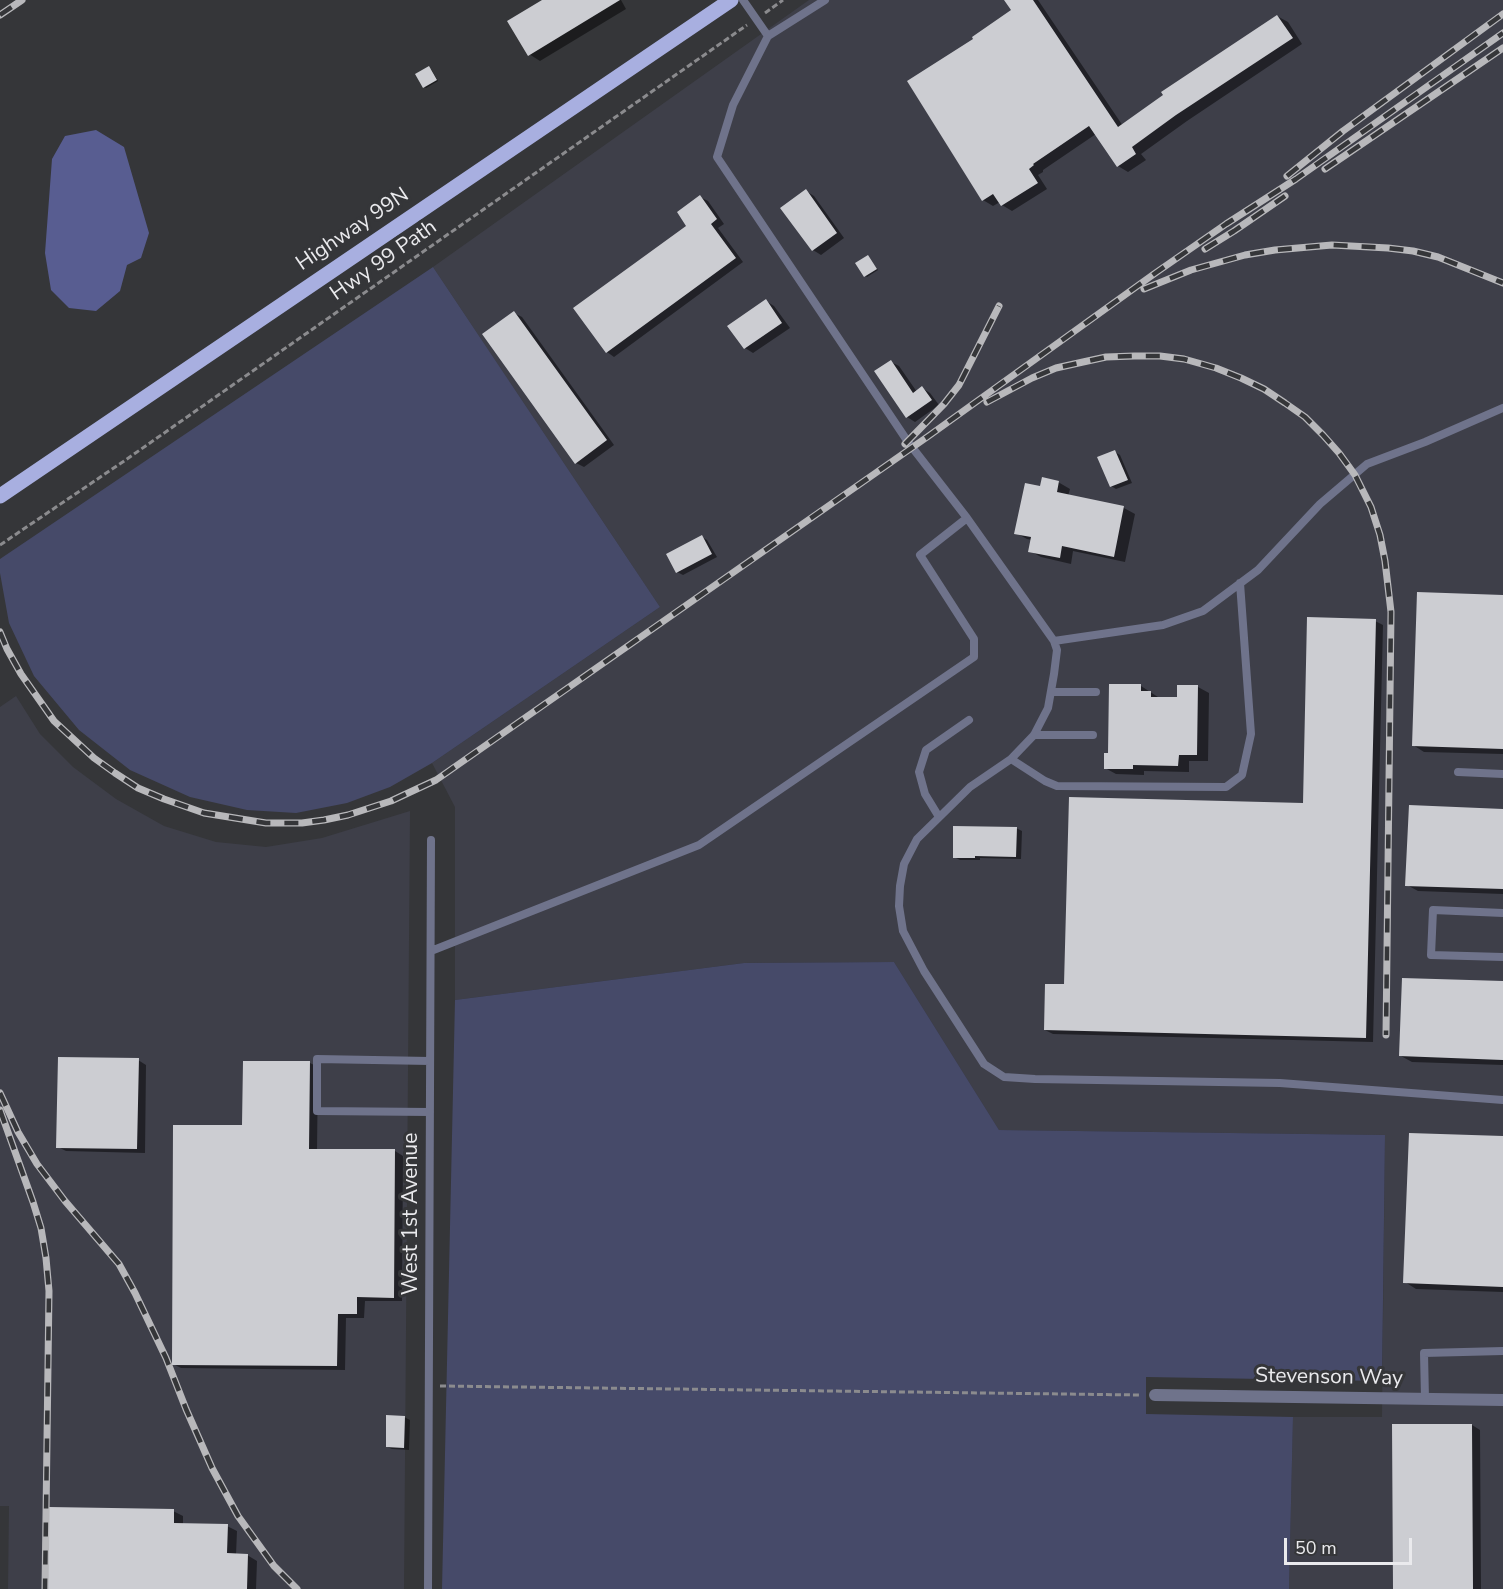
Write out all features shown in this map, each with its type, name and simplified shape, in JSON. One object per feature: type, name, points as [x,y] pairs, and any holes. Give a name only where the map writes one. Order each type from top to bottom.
[{"type":"main road","name":"Highway 99N","points":[[0,495],[731,0]]},
{"type":"street","name":"Stevenson Way","points":[[1155,1395],[1503,1400]]},
{"type":"lane","points":[[743,0],[768,36]]},
{"type":"lane","points":[[825,0],[768,36],[734,105],[717,157],[908,442],[967,518],[1054,640],[1057,650],[1048,708],[1034,735],[1011,759],[970,787],[916,839],[904,864],[899,906],[903,931],[924,971],[984,1064],[1004,1077],[1047,1080],[1280,1083],[1503,1100]]},
{"type":"lane","points":[[1054,640],[1163,625],[1203,611],[1258,570],[1320,504],[1367,464],[1503,408]]},
{"type":"lane","points":[[431,951],[699,845],[974,657],[974,639],[920,555],[967,518]]},
{"type":"lane","points":[[1011,759],[1057,786],[1226,786],[1242,775],[1251,734],[1240,583]]},
{"type":"lane","points":[[1051,692],[1096,692]]},
{"type":"lane","points":[[939,817],[925,794],[919,772],[926,750],[969,720]]},
{"type":"lane","points":[[1034,735],[1093,735]]},
{"type":"lane","points":[[1458,772],[1503,774]]},
{"type":"lane","name":"West 1st Avenue","points":[[428,1589],[431,840]]},
{"type":"lane","points":[[1503,913],[1433,910],[1431,956],[1503,957]]},
{"type":"lane","points":[[430,1061],[317,1059],[317,1111],[430,1112]]},
{"type":"lane","points":[[1425,1399],[1424,1353],[1503,1351]]},
{"type":"path","name":"Hwy 99 Path","points":[[0,545],[783,0]]},
{"type":"path","points":[[429,1386],[1155,1395]]},
{"type":"shaded area","points":[[809,0],[1503,0],[1503,1589],[1289,1589],[1293,1417],[1382,1417],[1385,1135],[999,1130],[894,962],[744,963],[455,1000],[455,807],[432,763],[660,607],[433,267]]},
{"type":"shaded area","points":[[96,130],[124,147],[149,233],[141,258],[127,265],[120,291],[96,311],[69,308],[51,290],[45,253],[52,159],[65,136]]},
{"type":"shaded area","points":[[433,267],[660,607],[432,763],[390,787],[347,803],[296,813],[247,810],[190,797],[130,770],[79,730],[34,676],[9,623],[0,573],[0,559]]},
{"type":"shaded area","points":[[16,696],[40,734],[73,767],[116,799],[164,826],[216,842],[266,847],[322,838],[410,811],[404,1589],[8,1589],[9,1506],[0,1506],[0,707]]},
{"type":"shaded area","points":[[894,962],[999,1130],[1385,1135],[1382,1381],[1146,1377],[1146,1414],[1293,1417],[1289,1589],[442,1589],[455,1000],[744,963]]},
{"type":"building","points":[[542,0],[620,0],[528,56],[507,21]]},
{"type":"building","points":[[1004,0],[1033,0],[1118,127],[1163,95],[1161,92],[1277,15],[1293,38],[1176,115],[1132,147],[1136,154],[1117,167],[1089,126],[1033,164],[1029,169],[1038,183],[1001,206],[993,194],[982,201],[907,81],[973,39],[972,37],[1011,10]]},
{"type":"building","points":[[429,66],[437,80],[423,88],[415,74]]},
{"type":"building","points":[[806,189],[837,233],[812,251],[780,208]]},
{"type":"building","points":[[700,195],[717,219],[711,224],[736,258],[606,353],[573,308],[686,226],[677,212]]},
{"type":"building","points":[[868,255],[877,269],[864,277],[855,263]]},
{"type":"building","points":[[766,299],[782,323],[744,349],[727,326]]},
{"type":"building","points":[[514,311],[607,440],[575,464],[482,334]]},
{"type":"building","points":[[891,360],[913,393],[922,386],[932,400],[906,418],[874,371]]},
{"type":"building","points":[[1115,450],[1128,480],[1110,487],[1097,457]]},
{"type":"building","points":[[1042,477],[1059,481],[1057,492],[1124,506],[1114,557],[1062,546],[1060,558],[1028,552],[1031,537],[1014,534],[1025,483],[1040,486]]},
{"type":"building","points":[[702,535],[712,554],[676,573],[666,554]]},
{"type":"building","points":[[1417,592],[1503,595],[1503,749],[1412,746]]},
{"type":"building","points":[[1307,617],[1376,619],[1366,1038],[1044,1030],[1045,984],[1064,984],[1069,797],[1303,803]]},
{"type":"building","points":[[1109,684],[1141,684],[1141,691],[1151,691],[1151,697],[1177,697],[1177,685],[1198,685],[1197,755],[1179,755],[1178,766],[1133,765],[1133,769],[1104,769],[1104,753],[1108,753]]},
{"type":"building","points":[[1409,805],[1503,809],[1503,889],[1405,886]]},
{"type":"building","points":[[953,826],[1017,827],[1016,857],[953,858]]},
{"type":"building","points":[[1402,978],[1503,981],[1503,1060],[1399,1056]]},
{"type":"building","points":[[58,1057],[139,1058],[137,1149],[56,1148]]},
{"type":"building","points":[[243,1061],[310,1061],[309,1149],[395,1149],[394,1298],[357,1297],[357,1314],[338,1314],[337,1366],[172,1365],[173,1125],[242,1125]]},
{"type":"building","points":[[1409,1133],[1503,1136],[1503,1287],[1403,1283]]},
{"type":"building","points":[[386,1415],[405,1416],[404,1448],[386,1447]]},
{"type":"building","points":[[1392,1424],[1472,1424],[1473,1589],[1393,1589]]},
{"type":"building","points":[[49,1507],[174,1509],[174,1523],[228,1524],[227,1553],[248,1554],[247,1589],[47,1589]]},
{"type":"railway","points":[[0,15],[22,0]]},
{"type":"railway","points":[[1287,176],[1343,131],[1503,14]]},
{"type":"railway","points":[[0,632],[21,674],[54,721],[94,758],[138,788],[204,813],[266,823],[302,823],[324,820],[391,801],[436,780],[930,435],[1154,274],[1296,179],[1503,33]]},
{"type":"railway","points":[[1325,169],[1503,48]]},
{"type":"railway","points":[[1205,249],[1285,196]]},
{"type":"railway","points":[[1144,289],[1191,270],[1245,255],[1332,245],[1413,251],[1438,257],[1503,283]]},
{"type":"railway","points":[[905,444],[959,385],[999,306]]},
{"type":"railway","points":[[987,402],[1032,378],[1056,368],[1083,362],[1106,357],[1134,356],[1184,359],[1241,378],[1285,403],[1305,417],[1323,435],[1355,475],[1371,507],[1380,535],[1391,612],[1386,1035]]},
{"type":"railway","points":[[0,1093],[18,1132],[37,1164],[65,1201],[119,1264],[166,1358],[212,1468],[238,1516],[274,1566],[297,1589]]},
{"type":"railway","points":[[0,1110],[33,1202],[41,1228],[46,1258],[49,1291],[45,1589]]}]
